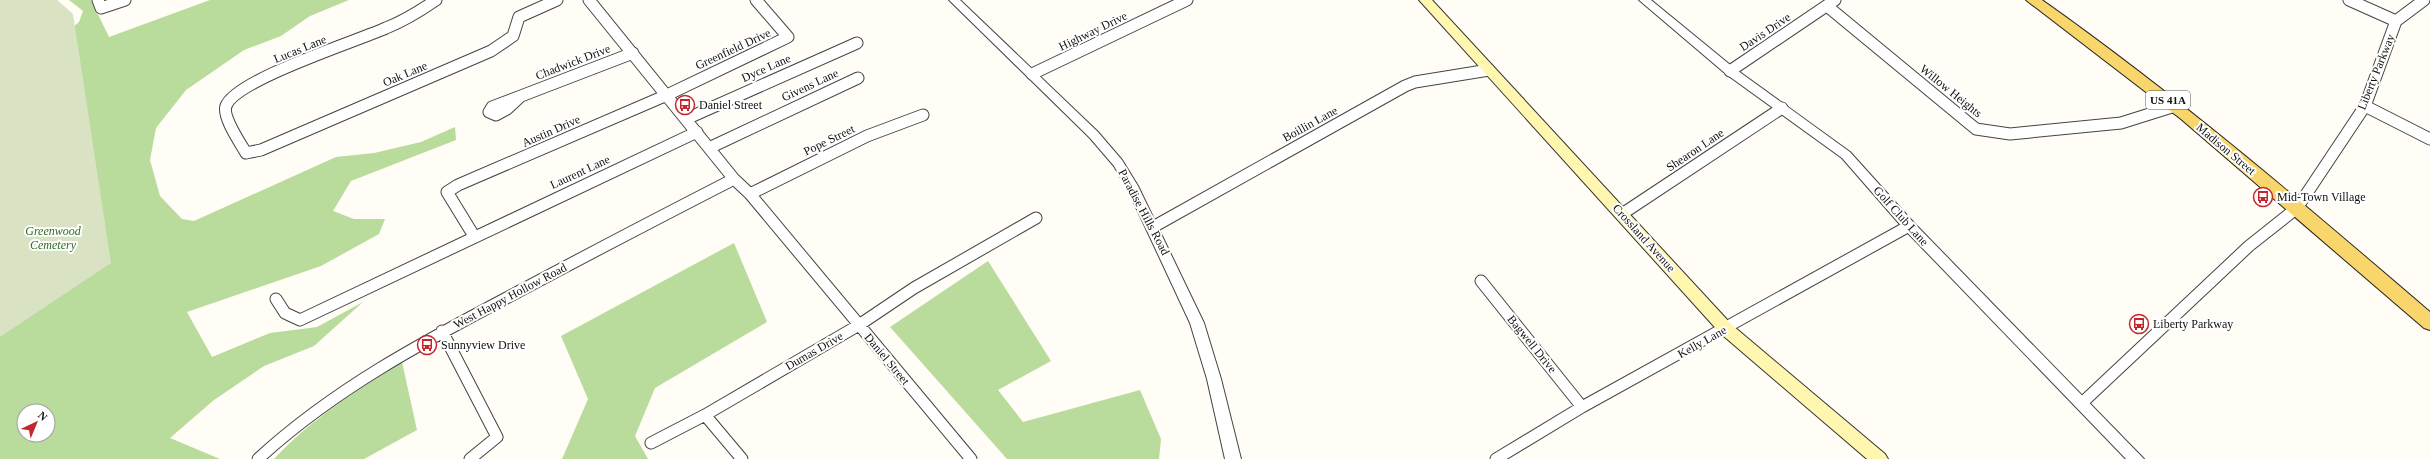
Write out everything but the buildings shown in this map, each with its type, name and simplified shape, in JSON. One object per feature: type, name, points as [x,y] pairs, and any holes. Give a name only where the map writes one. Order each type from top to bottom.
[{"type":"main road","name":"Crossland Avenue","points":[[1426,0],[1726,329],[1879,459]]},
{"type":"main road","name":"Madison Street","points":[[2033,0],[2176,106],[2430,323]]},
{"type":"street","points":[[99,4],[125,0]]},
{"type":"street","name":"Lucas Lane","points":[[246,153],[226,115],[226,106],[232,96],[254,82],[402,22],[436,0]]},
{"type":"street","name":"Oak Lane","points":[[246,153],[260,150],[491,52],[513,36],[520,17],[557,0]]},
{"type":"street","name":"Daniel Street","points":[[589,0],[734,179],[750,194],[971,459]]},
{"type":"street","name":"Greenfield Drive","points":[[667,95],[788,37],[756,0]]},
{"type":"street","name":"Paradise Hills Road","points":[[954,0],[1094,135],[1118,163],[1153,227],[1199,330],[1214,380],[1233,459]]},
{"type":"street","name":"Highway Drive","points":[[1032,74],[1187,0]]},
{"type":"street","name":"Golf Club Lane","points":[[1644,0],[1730,72],[1846,155],[1909,226],[2136,459]]},
{"type":"street","points":[[2349,0],[2396,21]]},
{"type":"street","name":"Liberty Parkway","points":[[2082,403],[2249,246],[2296,208],[2365,106],[2396,21],[2424,0]]},
{"type":"street","name":"Davis Drive","points":[[1730,72],[1831,3]]},
{"type":"street","name":"Willow Heights","points":[[1831,3],[1976,129],[2010,134],[2121,123],[2176,106]]},
{"type":"street","name":"Dyce Lane","points":[[686,119],[857,43]]},
{"type":"street","name":"Chadwick Drive","points":[[522,95],[633,53]]},
{"type":"street","name":"Boillin Lane","points":[[1153,227],[1405,86],[1415,82],[1489,70]]},
{"type":"street","name":"Givens Lane","points":[[709,148],[858,78]]},
{"type":"street","name":"Austin Drive","points":[[474,236],[447,192],[667,95]]},
{"type":"street","points":[[2365,106],[2430,139]]},
{"type":"street","name":"Shearon Lane","points":[[1622,214],[1782,108]]},
{"type":"street","name":"Pope Street","points":[[750,194],[867,136],[923,114]]},
{"type":"street","name":"Laurent Lane","points":[[276,299],[281,310],[294,319],[300,320],[474,236],[697,132]]},
{"type":"street","name":"West Happy Hollow Road","points":[[258,459],[276,440],[315,410],[388,362],[442,331],[734,179]]},
{"type":"street","name":"Dumas Drive","points":[[651,443],[705,415],[859,325],[914,288],[1036,218]]},
{"type":"street","name":"Kelly Lane","points":[[1496,459],[1582,407],[1726,329],[1909,226]]},
{"type":"street","name":"Bagwell Drive","points":[[1481,281],[1582,407]]},
{"type":"street","points":[[442,331],[496,437],[470,459]]},
{"type":"street","points":[[705,415],[742,459]]},
{"type":"green space","name":"Greenwood Cemetery","points":[[0,0],[57,0],[73,14],[111,263],[0,337]]},
{"type":"green space","points":[[69,0],[91,0],[109,37],[210,0],[349,0],[310,16],[281,36],[244,50],[186,90],[156,128],[150,160],[160,196],[182,219],[194,221],[336,157],[374,153],[421,142],[455,127],[456,140],[351,181],[333,211],[354,219],[385,219],[379,234],[321,266],[187,312],[212,357],[270,333],[317,327],[363,302],[314,346],[264,366],[214,400],[170,438],[220,459],[0,459],[0,35],[64,35],[79,22],[83,11]]},
{"type":"green space","points":[[734,243],[767,322],[655,388],[635,436],[648,459],[562,459],[588,399],[561,336]]},
{"type":"green space","points":[[988,261],[1051,361],[998,390],[1023,422],[1140,390],[1161,439],[1159,459],[1007,459],[890,327]]},
{"type":"green space","points":[[402,362],[417,430],[364,459],[274,459],[319,418]]},
{"type":"place","name":"Daniel Street","points":[[685,105]]},
{"type":"place","name":"Mid-Town Village","points":[[2263,197]]},
{"type":"place","name":"Liberty Parkway","points":[[2139,324]]},
{"type":"place","name":"Sunnyview Drive","points":[[427,345]]}]
